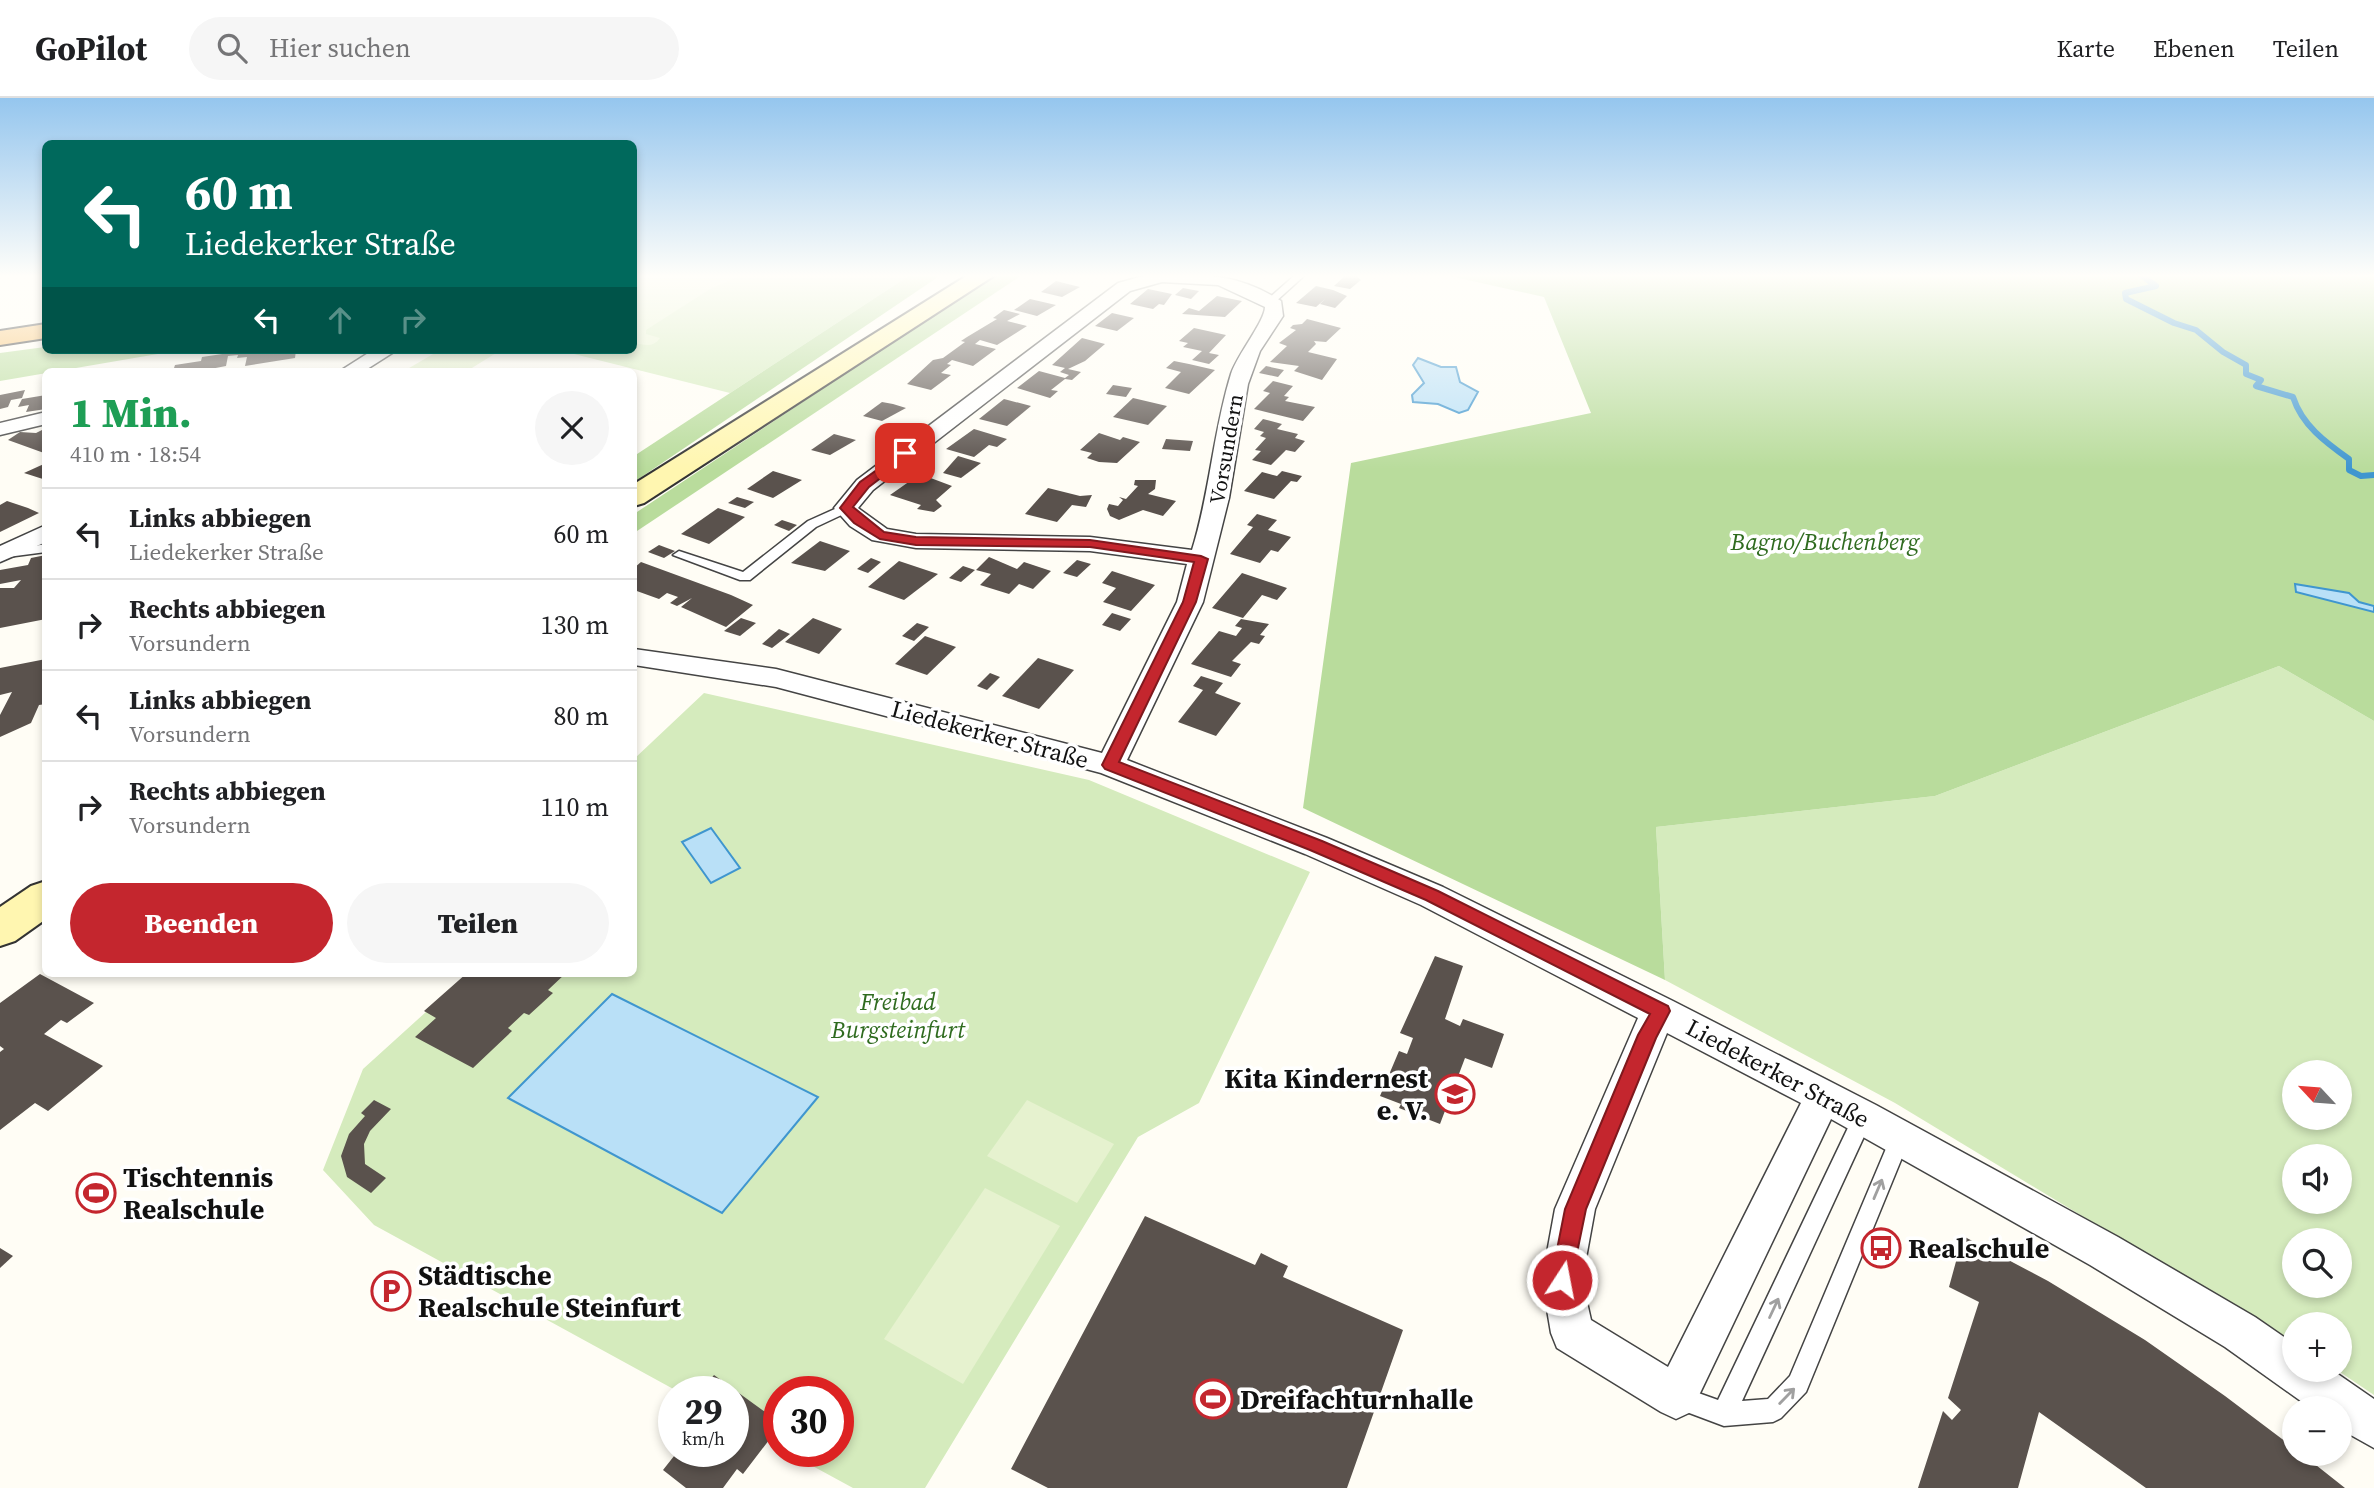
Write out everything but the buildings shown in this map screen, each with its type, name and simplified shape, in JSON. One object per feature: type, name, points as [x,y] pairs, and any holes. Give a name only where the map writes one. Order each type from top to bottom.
[{"type":"highway","points":[[0,344],[27,340]]},
{"type":"main road","points":[[637,495],[881,340]]},
{"type":"main road","points":[[0,929],[42,900]]},
{"type":"street","points":[[1055,340],[865,485],[846,508],[858,521],[880,536],[916,541],[1090,544],[1201,559]]},
{"type":"street","name":"Vorsundern","points":[[1110,765],[1190,602],[1217,506],[1239,372],[1254,340]]},
{"type":"street","points":[[355,368],[380,354]]},
{"type":"street","points":[[0,429],[42,419]]},
{"type":"street","points":[[1,555],[42,534]]},
{"type":"street","name":"Liedekerker Straße","points":[[637,657],[776,678],[1110,765],[1316,846],[1432,896],[1661,1011],[1863,1117],[2104,1251],[2240,1332],[2282,1362]]},
{"type":"street","points":[[1661,1011],[1647,1035],[1575,1209],[1562,1280],[1572,1334],[1676,1397],[1823,1096]]},
{"type":"street","name":"Liedekerker Straße","points":[[2311,1382],[2374,1426]]},
{"type":"lane","points":[[679,555],[745,577],[812,524],[846,508]]},
{"type":"lane","points":[[1,555],[42,549]]},
{"type":"lane","points":[[1724,1414],[1863,1117]]},
{"type":"lane","points":[[1676,1397],[1724,1414],[1773,1410],[1798,1384],[1900,1138]]},
{"type":"green space","points":[[637,340],[811,340],[730,393],[574,354],[637,354]]},
{"type":"green space","points":[[637,340],[658,340],[648,345],[637,343]]},
{"type":"green space","points":[[811,340],[845,340],[637,480],[637,454]]},
{"type":"green space","points":[[896,340],[924,340],[637,531],[637,512]]},
{"type":"green space","name":"Bagno/Buchenberg","points":[[1561,340],[2374,340],[2374,721],[2279,666],[1935,796],[1656,827],[1665,980],[1303,808],[1351,463],[1591,413]]},
{"type":"green space","points":[[42,347],[42,354],[158,354],[76,368],[42,368],[42,374],[0,381],[0,353]]},
{"type":"green space","points":[[433,354],[495,354],[472,368],[409,368]]},
{"type":"green space","points":[[2279,666],[2374,721],[2374,1395],[2352,1380],[2352,1312],[2282,1312],[2282,1337],[1895,1103],[1665,980],[1656,827],[1935,796]]},
{"type":"green space","name":"Freibad Burgsteinfurt","points":[[704,693],[1089,780],[1310,872],[1199,1103],[1138,1137],[925,1488],[853,1488],[814,1467],[854,1467],[854,1376],[763,1376],[763,1438],[749,1431],[749,1376],[658,1376],[658,1381],[374,1225],[323,1170],[363,1069],[465,977],[637,977],[637,756]]},
{"type":"green space","points":[[1027,1100],[1114,1144],[1077,1203],[987,1156]]},
{"type":"green space","points":[[985,1188],[1060,1226],[963,1384],[884,1339]]},
{"type":"water","points":[[1418,358],[1441,367],[1456,367],[1460,382],[1478,392],[1468,410],[1459,413],[1438,404],[1413,402],[1412,395],[1424,383],[1413,365]]},
{"type":"water","points":[[2295,584],[2349,593],[2359,602],[2374,606],[2374,612],[2296,592]]},
{"type":"water","points":[[711,828],[740,868],[711,883],[682,842]]},
{"type":"water","points":[[612,994],[818,1097],[722,1213],[508,1098]]},
{"type":"waterway","points":[[2208,340],[2246,365],[2246,374],[2261,380],[2256,386],[2293,397],[2308,424],[2349,459],[2349,470],[2361,476],[2374,475]]},
{"type":"place","name":"Kita Kindernest e. V.","points":[[1455,1094]]},
{"type":"place","name":"Tischtennis Realschule","points":[[96,1193]]},
{"type":"place","name":"Realschule","points":[[1881,1248]]},
{"type":"place","name":"Städtische Realschule Steinfurt","points":[[391,1291]]},
{"type":"place","name":"Dreifachturnhalle","points":[[1213,1399]]},
{"type":"route","points":[[905,453],[865,485],[846,508],[858,521],[880,536],[916,541],[982,540],[1090,544],[1201,559],[1190,602],[1110,765],[1316,846],[1432,896],[1661,1011],[1647,1035],[1575,1209],[1562,1280]]}]
